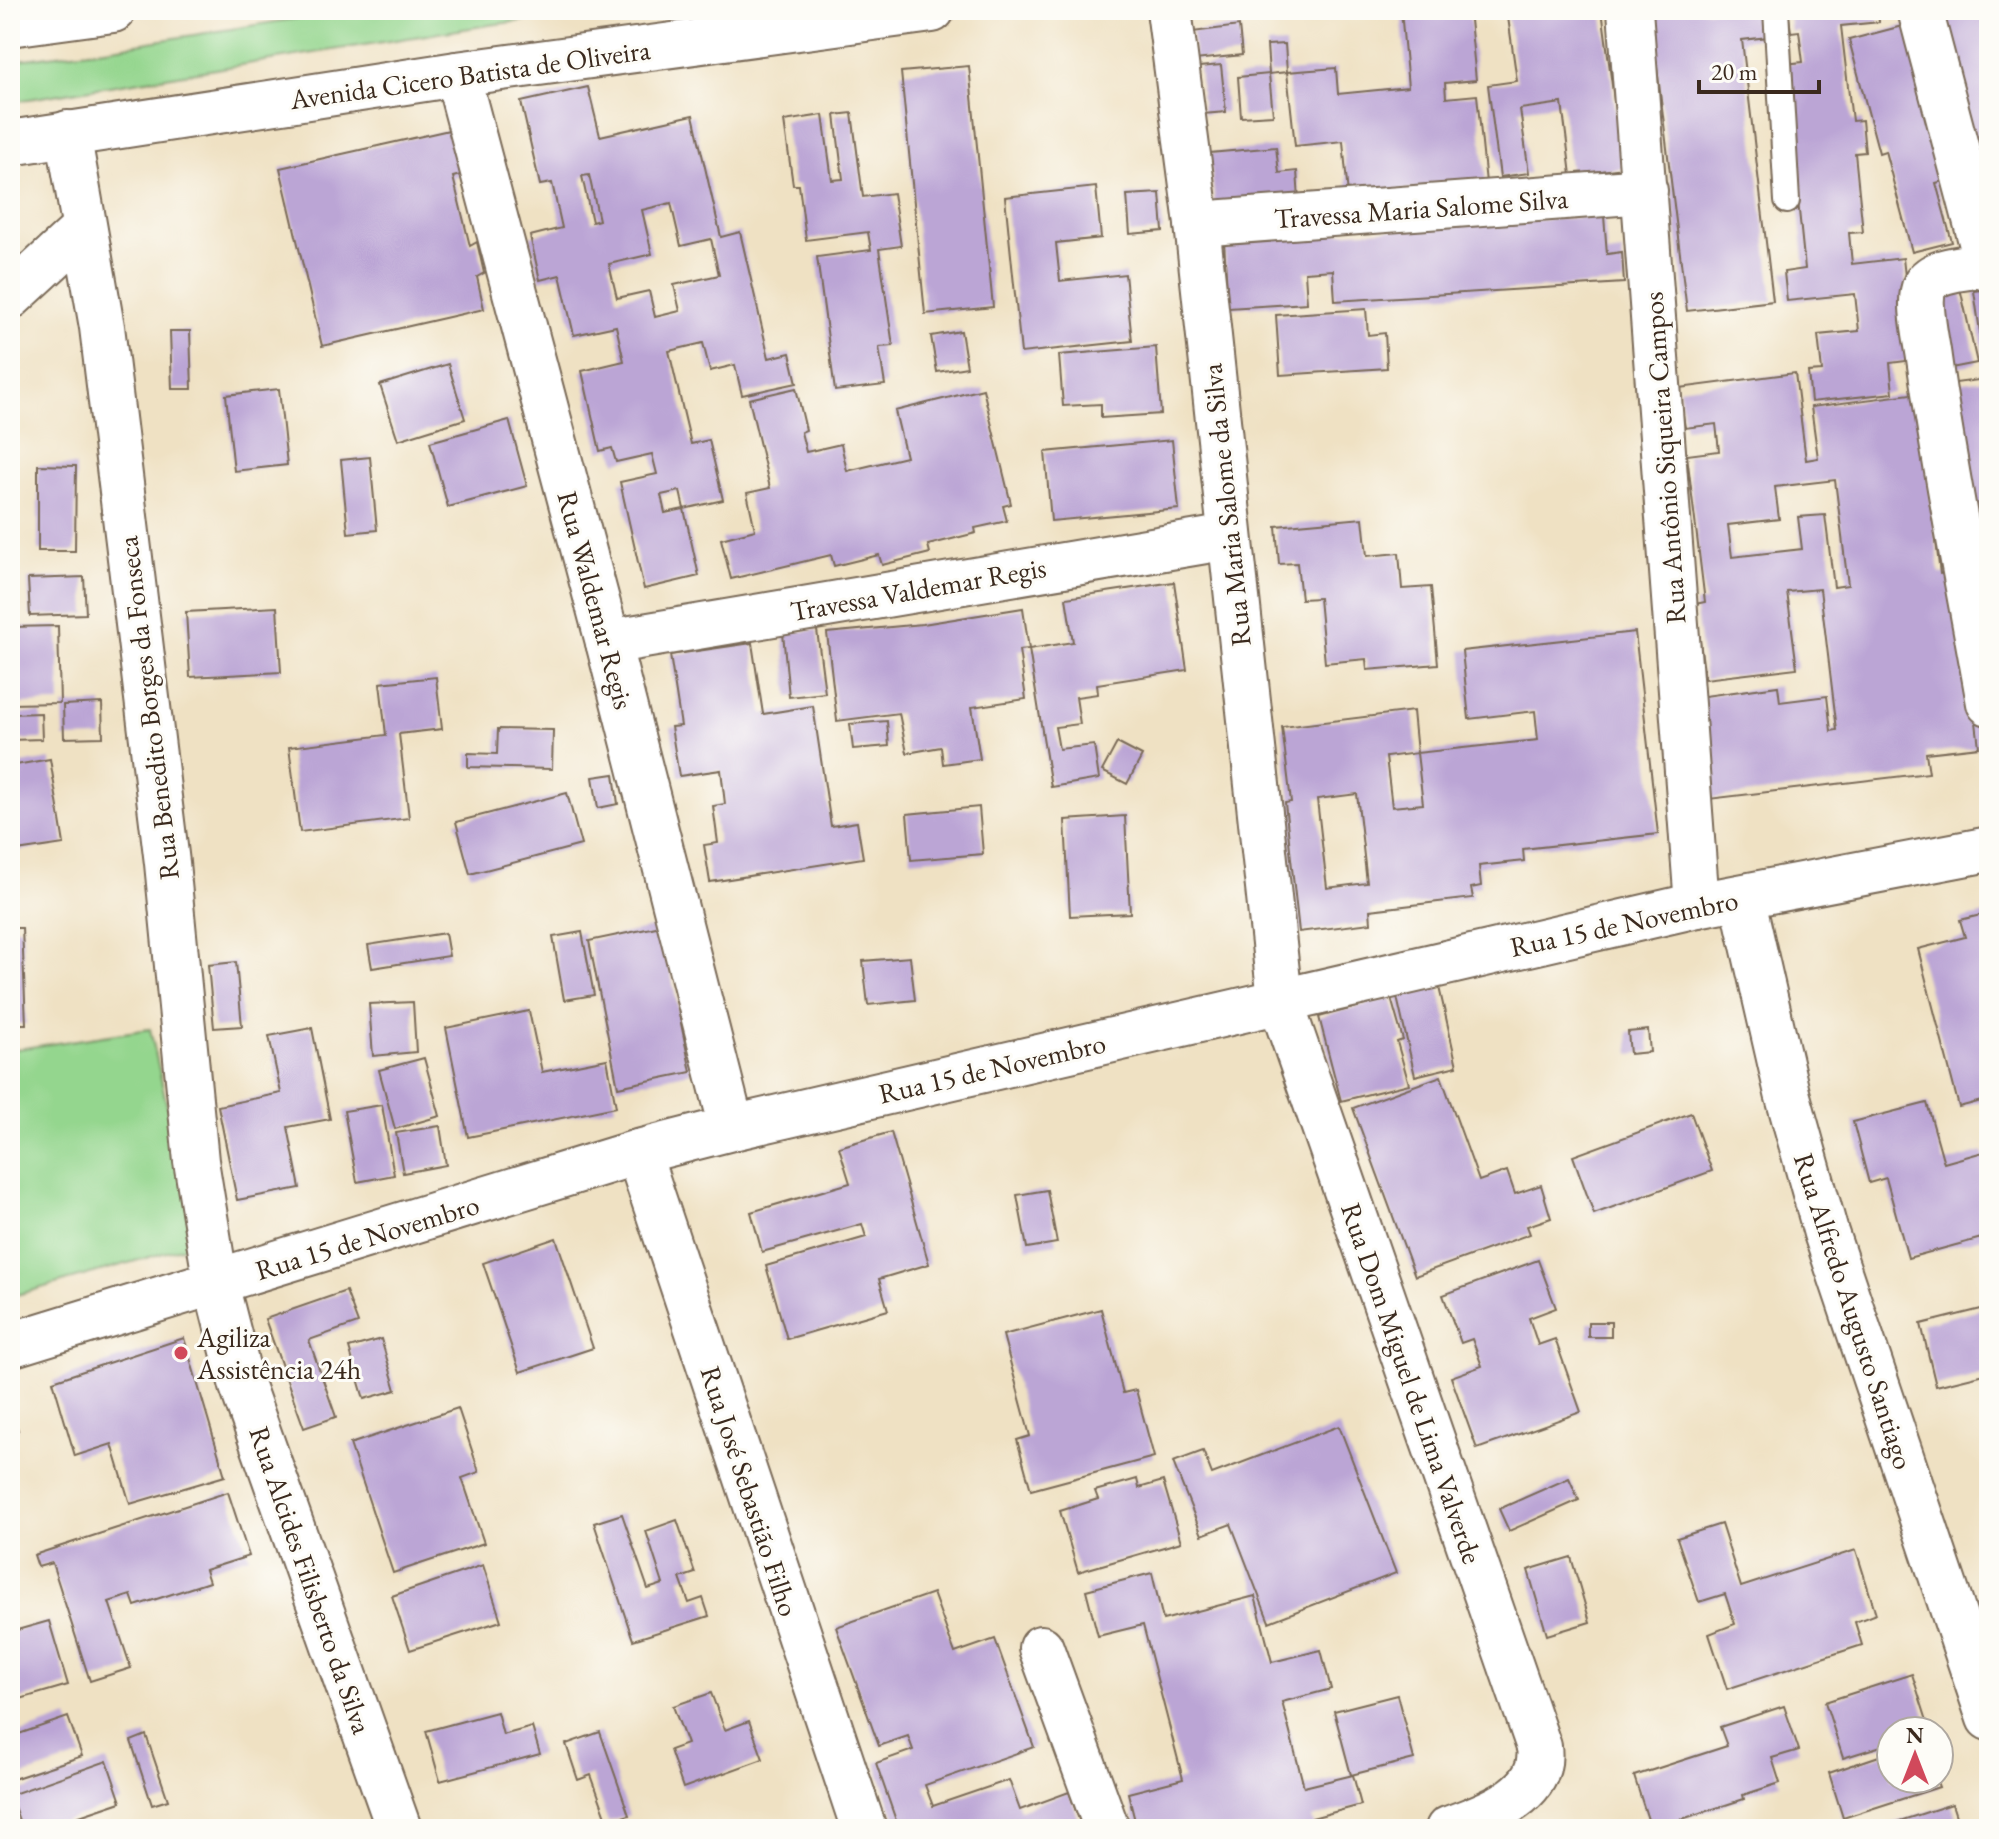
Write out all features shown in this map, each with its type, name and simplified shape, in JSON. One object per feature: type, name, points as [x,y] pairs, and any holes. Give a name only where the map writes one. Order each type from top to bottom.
[{"type":"main road","points":[[10,24],[113,10]]},
{"type":"main road","name":"Avenida Cicero Batista de Oliveira","points":[[10,143],[457,74],[932,10]]},
{"type":"main road","name":"Rua Maria Salome da Silva","points":[[1169,10],[1197,224],[1280,1000]]},
{"type":"main road","name":"Rua Antônio Siqueira Campos","points":[[1630,10],[1697,905]]},
{"type":"main road","points":[[1920,10],[1988,264],[1930,279],[1925,284],[1922,301],[1932,383],[1989,703]]},
{"type":"main road","name":"Rua Waldemar Regis","points":[[457,74],[608,642],[732,1128]]},
{"type":"main road","name":"Rua Benedito Borges da Fonseca","points":[[68,133],[104,342],[167,863],[192,1133],[216,1284]]},
{"type":"main road","name":"Travessa Maria Salome Silva","points":[[1197,224],[1645,191]]},
{"type":"main road","points":[[10,297],[84,229]]},
{"type":"main road","name":"Travessa Valdemar Regis","points":[[608,642],[1229,537]]},
{"type":"main road","name":"Rua 15 de Novembro","points":[[10,1345],[638,1152],[732,1128],[1697,905],[1989,849]]},
{"type":"main road","name":"Rua Alfredo Augusto Santiago","points":[[1742,897],[1787,1093],[1826,1233],[1989,1718]]},
{"type":"main road","name":"Rua Dom Miguel de Lima Valverde","points":[[1280,1000],[1539,1747],[1540,1765],[1535,1778],[1520,1794],[1499,1808],[1448,1829]]},
{"type":"main road","name":"Rua José Sebastião Filho","points":[[638,1152],[864,1829]]},
{"type":"main road","name":"Rua Alcides Filisberto da Silva","points":[[216,1284],[242,1386],[399,1829]]},
{"type":"main road","points":[[1041,1648],[1107,1829]]},
{"type":"lane","points":[[1776,10],[1787,201]]},
{"type":"green space","points":[[350,10],[609,10],[489,25],[10,102],[10,61]]},
{"type":"green space","points":[[150,1029],[195,1233],[188,1246],[10,1297],[10,1050]]},
{"type":"building","points":[[1401,10],[1469,10],[1476,80],[1445,83],[1446,98],[1477,95],[1486,183],[1348,195],[1343,141],[1295,146],[1287,72],[1336,68],[1338,94],[1408,87]]},
{"type":"building","points":[[1507,10],[1602,10],[1623,168],[1571,175],[1562,103],[1520,109],[1529,173],[1500,177],[1488,85],[1517,81]]},
{"type":"building","points":[[1650,10],[1765,10],[1768,37],[1742,40],[1773,301],[1687,311]]},
{"type":"building","points":[[1788,10],[1878,10],[1879,22],[1841,26],[1852,121],[1862,120],[1865,152],[1855,153],[1863,232],[1849,233],[1852,264],[1903,258],[1914,360],[1890,363],[1893,393],[1811,402],[1808,372],[1822,371],[1818,335],[1859,331],[1855,294],[1787,301],[1784,272],[1805,269],[1784,64],[1803,62],[1799,31],[1791,32]]},
{"type":"building","points":[[1934,10],[1989,10],[1989,214]]},
{"type":"building","points":[[1906,25],[1947,180],[1936,183],[1952,242],[1912,252],[1885,151],[1879,153],[1849,40]]},
{"type":"building","points":[[1239,26],[1242,55],[1195,60],[1192,32]]},
{"type":"building","points":[[1285,44],[1287,72],[1269,74],[1267,45]]},
{"type":"building","points":[[1221,65],[1226,112],[1203,114],[1199,67]]},
{"type":"building","points":[[969,66],[993,307],[925,314],[901,72]]},
{"type":"building","points":[[1269,74],[1273,115],[1241,117],[1238,77]]},
{"type":"building","points":[[588,87],[600,136],[693,115],[721,237],[740,232],[769,358],[790,353],[797,383],[742,395],[735,365],[710,371],[703,343],[669,351],[691,444],[709,440],[723,500],[684,509],[699,576],[644,589],[620,482],[657,474],[652,454],[616,462],[612,448],[600,451],[582,371],[624,361],[616,326],[574,335],[560,275],[540,280],[530,236],[562,228],[552,183],[540,185],[521,102]],"holes":[[[589,175],[599,220],[592,222],[582,176]],[[671,203],[681,246],[711,239],[719,275],[674,285],[680,311],[655,317],[649,291],[617,298],[609,264],[652,254],[642,210]],[[680,491],[684,509],[665,513],[661,495]]]},
{"type":"building","points":[[852,113],[863,197],[893,193],[901,246],[879,249],[893,346],[879,347],[885,385],[835,391],[817,257],[871,250],[868,232],[806,240],[799,185],[793,185],[784,121],[823,115],[832,180],[843,179],[835,115]]},
{"type":"building","points":[[458,128],[468,173],[453,177],[470,246],[477,242],[484,273],[477,277],[484,309],[322,346],[280,168]]},
{"type":"building","points":[[1276,147],[1279,173],[1297,171],[1299,200],[1215,208],[1210,153]]},
{"type":"building","points":[[1096,187],[1101,238],[1056,243],[1060,281],[1125,274],[1132,341],[1021,353],[1005,197]]},
{"type":"building","points":[[1160,193],[1163,231],[1130,234],[1127,195]]},
{"type":"building","points":[[1604,216],[1607,254],[1622,252],[1624,283],[1335,301],[1333,270],[1305,272],[1307,303],[1228,308],[1224,240]]},
{"type":"building","points":[[1960,288],[1977,363],[1946,369],[1930,295]]},
{"type":"building","points":[[1989,289],[1989,592],[1955,383],[1987,379],[1974,291]]},
{"type":"building","points":[[1366,309],[1368,335],[1385,333],[1387,368],[1280,375],[1276,315]]},
{"type":"building","points":[[170,331],[190,331],[192,389],[172,389]]},
{"type":"building","points":[[961,331],[967,367],[937,372],[931,336]]},
{"type":"building","points":[[1156,347],[1161,414],[1101,418],[1101,404],[1063,406],[1059,355]]},
{"type":"building","points":[[448,364],[465,419],[398,440],[380,385]]},
{"type":"building","points":[[1795,373],[1806,460],[1818,458],[1811,407],[1918,393],[1940,574],[1958,572],[1979,747],[1926,753],[1929,773],[1709,799],[1697,697],[1778,686],[1780,702],[1827,696],[1831,731],[1837,730],[1820,589],[1787,592],[1797,668],[1705,679],[1695,604],[1705,602],[1687,455],[1719,451],[1716,424],[1685,428],[1679,388]],"holes":[[[1835,480],[1848,585],[1834,587],[1825,515],[1798,517],[1802,549],[1732,557],[1728,525],[1779,519],[1775,487]]]},
{"type":"building","points":[[796,388],[806,430],[801,432],[806,452],[841,444],[847,471],[906,457],[895,411],[983,389],[1011,504],[1003,506],[1007,521],[975,528],[976,533],[928,545],[930,553],[882,565],[879,555],[834,566],[831,555],[731,579],[721,539],[755,530],[747,493],[770,488],[749,399]]},
{"type":"building","points":[[279,389],[287,465],[234,471],[226,395]]},
{"type":"building","points":[[509,420],[527,486],[448,507],[430,442]]},
{"type":"building","points":[[1172,440],[1179,509],[1051,521],[1045,452]]},
{"type":"building","points":[[370,457],[377,530],[348,533],[341,460]]},
{"type":"building","points":[[38,465],[76,466],[75,551],[38,551]]},
{"type":"building","points":[[1363,518],[1367,556],[1399,553],[1402,589],[1431,587],[1438,664],[1367,670],[1366,659],[1325,663],[1319,598],[1301,599],[1297,563],[1279,564],[1276,526]]},
{"type":"building","points":[[84,577],[86,614],[30,616],[28,579]]},
{"type":"building","points":[[1174,582],[1187,670],[1097,684],[1098,694],[1076,697],[1080,724],[1055,727],[1059,749],[1094,745],[1099,779],[1051,787],[1029,649],[1073,642],[1066,598]]},
{"type":"building","points":[[277,607],[281,672],[190,677],[186,612]]},
{"type":"building","points":[[1023,608],[1029,649],[1019,650],[1026,699],[972,707],[980,759],[943,764],[941,747],[907,753],[899,713],[837,721],[827,633],[923,624]]},
{"type":"building","points":[[58,626],[60,703],[10,704],[10,627]]},
{"type":"building","points":[[817,630],[825,693],[789,697],[783,633]]},
{"type":"building","points":[[1635,632],[1658,834],[1523,849],[1524,861],[1479,866],[1481,886],[1471,888],[1473,898],[1370,910],[1371,923],[1299,932],[1285,803],[1291,802],[1282,727],[1413,711],[1417,753],[1538,740],[1535,711],[1469,719],[1462,651]],"holes":[[[1417,753],[1423,804],[1392,807],[1386,757]],[[1357,794],[1367,883],[1327,888],[1317,799]]]},
{"type":"building","points":[[752,643],[763,714],[813,706],[831,826],[857,822],[863,858],[710,882],[704,845],[718,843],[713,806],[725,804],[721,770],[679,776],[671,727],[681,726],[670,655]]},
{"type":"building","points":[[436,677],[442,729],[399,734],[409,818],[300,832],[289,747],[386,735],[380,683]]},
{"type":"building","points":[[102,703],[103,737],[64,738],[63,705]]},
{"type":"building","points":[[41,713],[42,739],[10,740],[10,714]]},
{"type":"building","points":[[887,721],[889,746],[853,749],[850,724]]},
{"type":"building","points":[[498,729],[553,730],[552,769],[468,767],[468,753],[497,754]]},
{"type":"building","points":[[1117,743],[1142,756],[1127,784],[1102,771]]},
{"type":"building","points":[[50,759],[64,844],[10,852],[10,766]]},
{"type":"building","points":[[614,774],[618,804],[598,808],[593,777]]},
{"type":"building","points":[[567,793],[581,845],[470,874],[456,822]]},
{"type":"building","points":[[979,807],[983,854],[911,860],[907,814]]},
{"type":"building","points":[[1125,816],[1130,913],[1070,916],[1065,820]]},
{"type":"building","points":[[1989,913],[1989,1099],[1959,1107],[1918,949],[1965,937],[1960,920]]},
{"type":"building","points":[[661,926],[691,1072],[618,1087],[589,941]]},
{"type":"building","points":[[10,928],[22,928],[26,1024],[10,1024]]},
{"type":"building","points":[[582,932],[594,995],[564,1000],[553,937]]},
{"type":"building","points":[[445,933],[449,956],[372,968],[368,945]]},
{"type":"building","points":[[910,957],[915,1000],[868,1005],[863,961]]},
{"type":"building","points":[[236,962],[242,1026],[214,1028],[208,965]]},
{"type":"building","points":[[1439,987],[1457,1066],[1415,1076],[1397,997]]},
{"type":"building","points":[[1391,998],[1403,1040],[1397,1042],[1409,1084],[1341,1101],[1319,1017]]},
{"type":"building","points":[[413,1002],[416,1052],[373,1056],[369,1004]]},
{"type":"building","points":[[529,1011],[542,1072],[607,1059],[616,1107],[468,1137],[446,1028]]},
{"type":"building","points":[[312,1028],[330,1119],[288,1127],[300,1188],[237,1200],[218,1106],[281,1093],[269,1036]]},
{"type":"building","points":[[1648,1030],[1650,1052],[1630,1054],[1628,1032]]},
{"type":"building","points":[[424,1058],[440,1116],[395,1129],[379,1070]]},
{"type":"building","points":[[1441,1076],[1479,1181],[1507,1171],[1515,1194],[1541,1185],[1551,1218],[1527,1226],[1530,1234],[1415,1276],[1353,1108]]},
{"type":"building","points":[[1927,1103],[1944,1163],[1983,1152],[1989,1174],[1989,1236],[1908,1258],[1886,1178],[1869,1183],[1853,1122]]},
{"type":"building","points":[[382,1105],[394,1175],[357,1182],[344,1111]]},
{"type":"building","points":[[1691,1113],[1712,1171],[1594,1214],[1573,1156]]},
{"type":"building","points":[[440,1126],[446,1165],[403,1173],[396,1133]]},
{"type":"building","points":[[891,1132],[929,1264],[879,1279],[888,1310],[787,1339],[766,1266],[866,1237],[862,1224],[762,1252],[751,1212],[850,1183],[839,1147]]},
{"type":"building","points":[[1047,1190],[1057,1243],[1027,1248],[1017,1195]]},
{"type":"building","points":[[556,1238],[593,1348],[520,1372],[483,1263]]},
{"type":"building","points":[[1538,1260],[1556,1308],[1529,1318],[1538,1345],[1555,1339],[1581,1412],[1477,1449],[1451,1377],[1482,1366],[1472,1339],[1461,1343],[1443,1295]]},
{"type":"building","points":[[346,1291],[358,1323],[309,1340],[336,1417],[304,1428],[265,1319]]},
{"type":"building","points":[[1989,1307],[1989,1373],[1936,1386],[1921,1324]]},
{"type":"building","points":[[1101,1309],[1123,1393],[1136,1390],[1154,1457],[1031,1490],[1017,1440],[1030,1436],[1003,1335]]},
{"type":"building","points":[[1588,1322],[1611,1322],[1611,1337],[1588,1337]]},
{"type":"building","points":[[184,1338],[225,1476],[130,1504],[112,1444],[75,1456],[53,1381]]},
{"type":"building","points":[[381,1339],[396,1390],[364,1399],[349,1348]]},
{"type":"building","points":[[10,1406],[18,1430],[10,1432]]},
{"type":"building","points":[[458,1408],[479,1472],[462,1478],[484,1543],[393,1573],[350,1444]]},
{"type":"building","points":[[1339,1426],[1396,1573],[1269,1622],[1231,1524],[1202,1535],[1173,1462],[1203,1451],[1212,1474]]},
{"type":"building","points":[[1569,1478],[1579,1500],[1509,1531],[1499,1509]]},
{"type":"building","points":[[1137,1479],[1139,1488],[1163,1481],[1181,1542],[1078,1572],[1060,1511],[1098,1499],[1095,1491]]},
{"type":"building","points":[[228,1492],[249,1556],[205,1570],[209,1582],[135,1606],[131,1595],[109,1602],[131,1668],[90,1681],[52,1563],[38,1567],[34,1555]]},
{"type":"building","points":[[622,1514],[648,1589],[663,1584],[646,1531],[677,1520],[695,1573],[680,1578],[689,1603],[703,1598],[709,1616],[633,1640],[594,1523]]},
{"type":"building","points":[[1721,1524],[1741,1587],[1856,1550],[1876,1614],[1855,1622],[1862,1645],[1727,1689],[1709,1634],[1735,1624],[1725,1594],[1699,1602],[1677,1538]]},
{"type":"building","points":[[1571,1557],[1590,1622],[1547,1635],[1528,1570]]},
{"type":"building","points":[[483,1565],[501,1621],[410,1650],[392,1596]]},
{"type":"building","points":[[1152,1573],[1163,1620],[1255,1596],[1272,1662],[1321,1650],[1331,1689],[1282,1702],[1304,1787],[1353,1775],[1361,1805],[1312,1818],[1315,1829],[1137,1829],[1128,1793],[1183,1779],[1143,1625],[1098,1636],[1086,1590]]},
{"type":"building","points":[[933,1593],[955,1653],[995,1639],[1034,1747],[925,1785],[933,1806],[1009,1780],[1020,1810],[1069,1792],[1081,1825],[1070,1829],[899,1829],[876,1763],[913,1750],[908,1736],[879,1746],[836,1627]]},
{"type":"building","points":[[49,1621],[68,1685],[10,1702],[10,1632]]},
{"type":"building","points":[[1912,1674],[1925,1715],[1875,1715],[1875,1748],[1843,1758],[1825,1702]]},
{"type":"building","points":[[711,1693],[725,1730],[749,1721],[763,1759],[683,1788],[670,1750],[687,1744],[673,1706]]},
{"type":"building","points":[[1397,1695],[1414,1759],[1351,1775],[1334,1711]]},
{"type":"building","points":[[1784,1706],[1799,1750],[1772,1758],[1780,1783],[1743,1795],[1744,1799],[1651,1829],[1634,1776],[1727,1746],[1720,1727]]},
{"type":"building","points":[[497,1712],[503,1735],[532,1727],[540,1754],[440,1781],[426,1731]]},
{"type":"building","points":[[68,1717],[82,1756],[10,1780],[10,1737]]},
{"type":"building","points":[[600,1732],[629,1815],[608,1822],[591,1775],[578,1780],[566,1744]]},
{"type":"building","points":[[146,1735],[168,1800],[152,1805],[131,1741]]},
{"type":"building","points":[[1875,1757],[1875,1795],[1914,1795],[1843,1818],[1829,1773]]},
{"type":"building","points":[[107,1761],[121,1802],[41,1829],[22,1829],[10,1795]]},
{"type":"building","points":[[1952,1804],[1960,1829],[1878,1829],[1878,1828]]},
{"type":"place","name":"Agiliza Assistência 24h","points":[[181,1353]]}]
